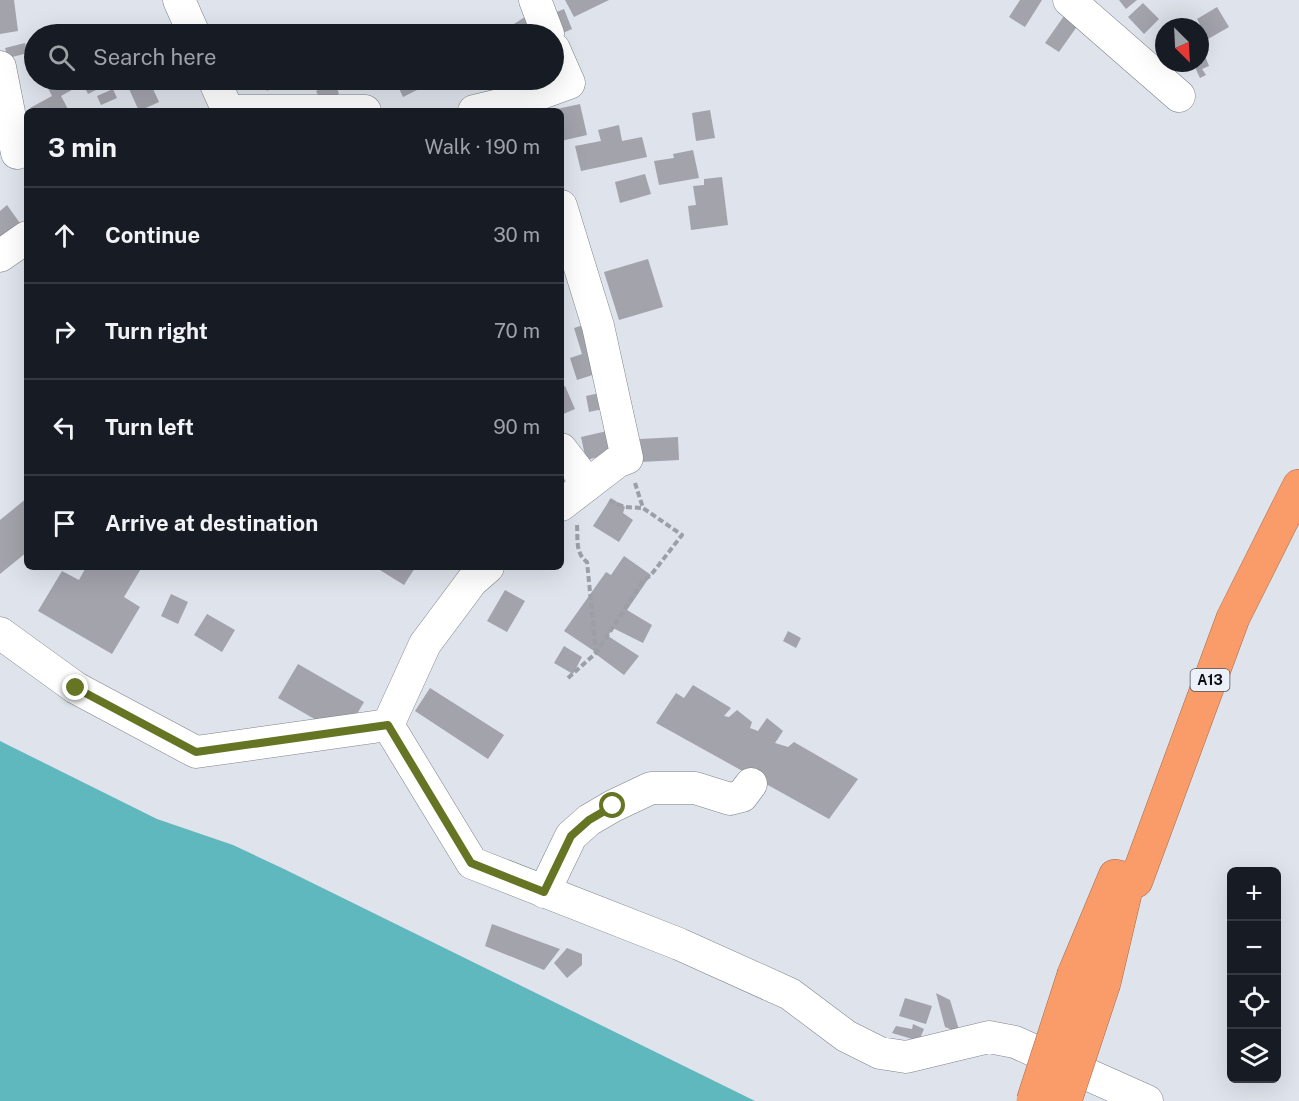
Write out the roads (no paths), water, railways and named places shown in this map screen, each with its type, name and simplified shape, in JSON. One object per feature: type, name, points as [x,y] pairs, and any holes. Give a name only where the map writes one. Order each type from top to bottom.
[{"type":"highway","name":"A13","points":[[1065,1101],[1089,979],[1115,876],[1136,881],[1233,618],[1299,486]]},
{"type":"highway","name":"A13","points":[[1033,1101],[1089,979]]},
{"type":"street","points":[[179,0],[190,24]]},
{"type":"street","points":[[535,0],[544,24]]},
{"type":"street","points":[[1069,0],[1179,96]]},
{"type":"street","points":[[0,67],[15,156]]},
{"type":"street","points":[[564,73],[568,83],[564,85]]},
{"type":"street","points":[[219,90],[228,108]]},
{"type":"street","points":[[498,108],[531,104],[556,90]]},
{"type":"street","points":[[564,217],[597,326],[627,458],[617,462],[597,492],[569,512]]},
{"type":"street","points":[[0,256],[24,239]]},
{"type":"street","points":[[564,453],[597,492]]},
{"type":"street","points":[[388,725],[425,644],[472,582],[485,570]]},
{"type":"street","points":[[0,633],[76,688],[196,752],[388,725]]},
{"type":"street","points":[[388,725],[471,863],[679,944],[790,994],[846,1036],[880,1053],[906,1057],[989,1037],[1015,1042],[1147,1101]]},
{"type":"street","points":[[544,892],[571,836],[589,820],[613,806],[651,788],[695,788],[730,800],[742,796],[751,784]]},
{"type":"water","points":[[0,741],[157,819],[233,845],[284,869],[755,1101],[0,1101]]}]
